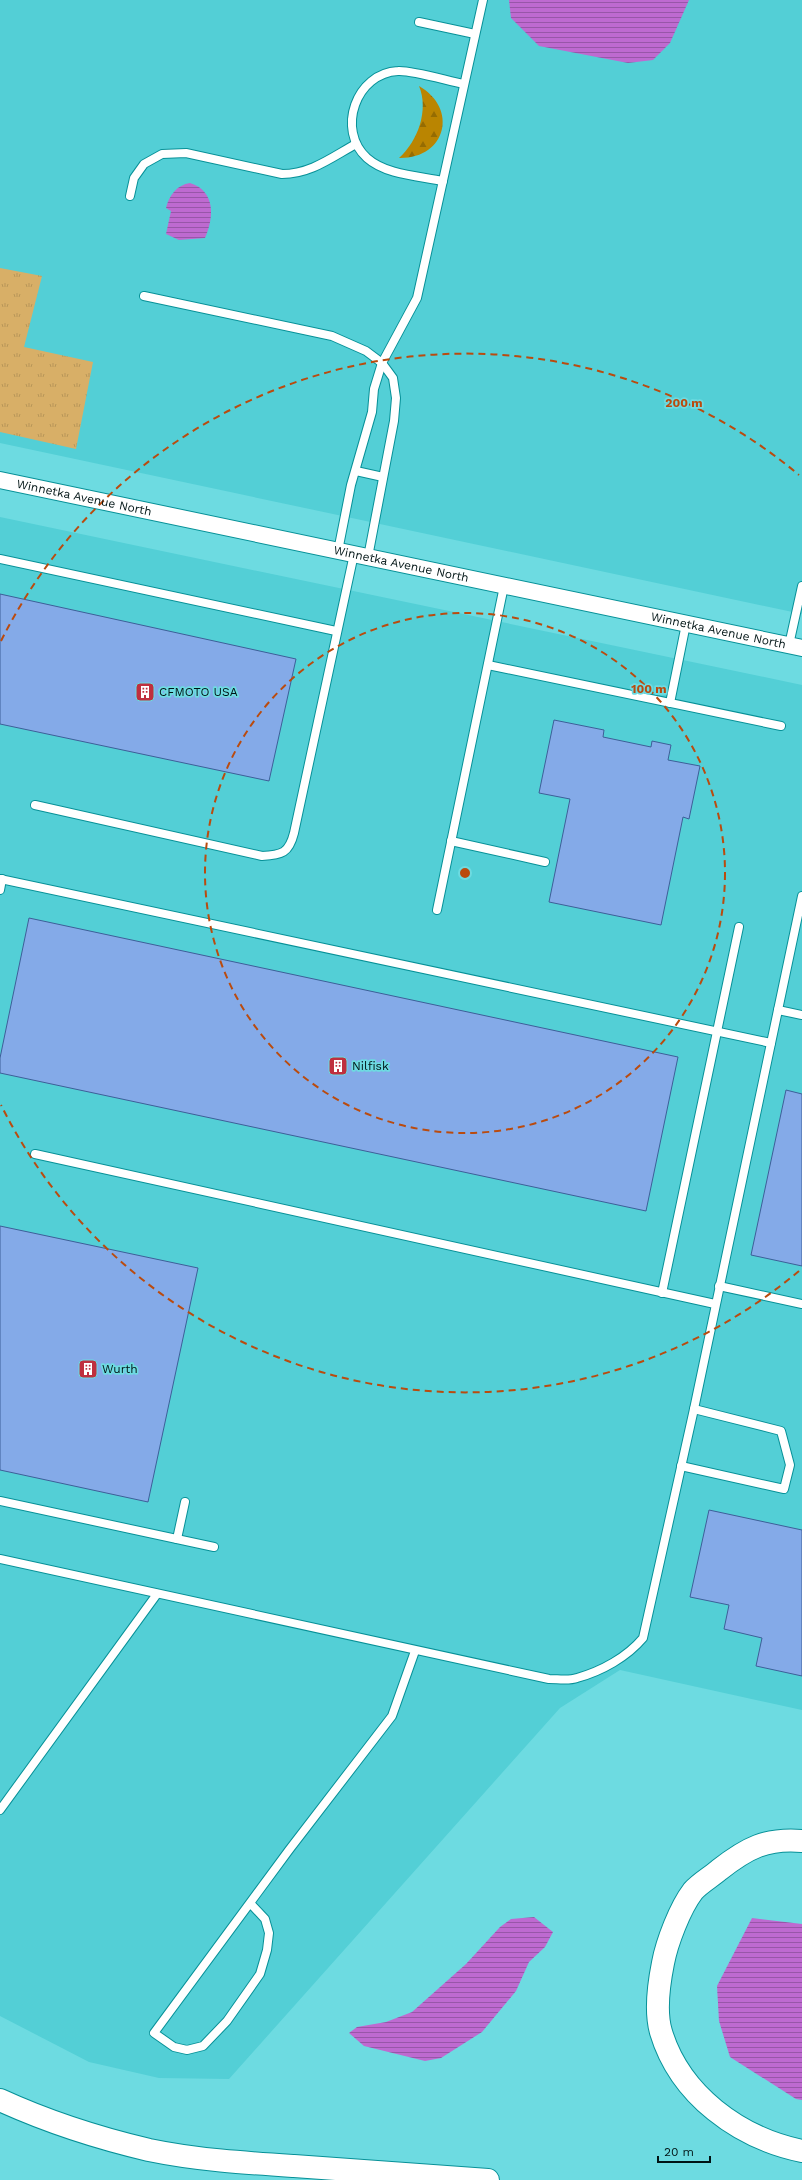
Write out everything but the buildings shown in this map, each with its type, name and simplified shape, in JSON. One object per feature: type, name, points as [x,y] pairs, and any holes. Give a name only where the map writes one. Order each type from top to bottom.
[{"type":"highway","points":[[802,1842],[789,1840],[758,1844],[732,1860],[694,1891],[667,1941],[658,1988],[660,2031],[676,2068],[702,2101],[747,2132],[789,2148],[802,2151]]},
{"type":"highway","points":[[0,2100],[62,2125],[103,2138],[151,2150],[192,2157],[235,2162],[488,2180]]},
{"type":"street","name":"Winnetka Avenue North","points":[[0,480],[795,647]]},
{"type":"lane","points":[[338,551],[356,471],[372,412],[374,389],[382,363],[417,298],[483,0]]},
{"type":"lane","points":[[419,22],[475,34]]},
{"type":"lane","points":[[443,181],[381,168],[367,158],[356,144],[352,127],[353,109],[359,95],[369,83],[383,74],[399,71],[464,84]]},
{"type":"lane","points":[[130,196],[134,178],[144,164],[162,154],[186,153],[282,174],[296,174],[308,171],[356,144]]},
{"type":"lane","points":[[35,805],[262,856],[279,855],[291,845],[336,631],[361,555],[383,477],[394,422],[396,398],[393,378],[382,363],[366,351],[332,336],[144,296]]},
{"type":"lane","points":[[356,471],[383,477]]},
{"type":"lane","points":[[0,559],[336,631]]},
{"type":"lane","points":[[437,910],[504,586]]},
{"type":"lane","points":[[795,647],[802,586]]},
{"type":"lane","points":[[670,703],[686,624]]},
{"type":"lane","points":[[488,665],[781,726]]},
{"type":"lane","points":[[451,841],[545,862]]},
{"type":"lane","points":[[0,890],[1,879],[770,1043]]},
{"type":"lane","points":[[0,1559],[415,1651],[549,1679],[576,1679],[610,1664],[633,1650],[643,1638],[694,1409],[718,1286],[802,896]]},
{"type":"lane","points":[[662,1293],[739,927]]},
{"type":"lane","points":[[778,1010],[802,1015]]},
{"type":"lane","points":[[35,1154],[715,1304]]},
{"type":"lane","points":[[718,1286],[802,1304]]},
{"type":"lane","points":[[681,1466],[784,1489],[790,1465],[781,1431],[694,1409]]},
{"type":"lane","points":[[0,1501],[214,1547]]},
{"type":"lane","points":[[177,1539],[185,1502]]},
{"type":"lane","points":[[0,1810],[157,1594]]},
{"type":"lane","points":[[250,1903],[266,1919],[269,1933],[267,1950],[260,1974],[228,2020],[203,2046],[187,2050],[174,2047],[154,2032],[250,1903],[392,1716],[401,1695],[415,1651]]},
{"type":"shaded area","points":[[0,0],[802,0],[802,614],[0,443]]},
{"type":"shaded area","points":[[509,0],[689,0],[670,43],[653,60],[628,63],[539,46],[511,18]]},
{"type":"shaded area","points":[[190,183],[205,192],[209,199],[211,206],[210,222],[205,238],[179,240],[166,234],[171,211],[166,208],[174,191],[185,184]]},
{"type":"shaded area","points":[[0,517],[802,685],[802,1710],[620,1670],[560,1708],[229,2079],[159,2078],[89,2062],[0,2016]]},
{"type":"shaded area","points":[[534,1917],[553,1932],[545,1947],[529,1962],[516,1991],[482,2032],[441,2058],[425,2061],[364,2046],[349,2033],[357,2027],[386,2022],[412,2012],[466,1964],[500,1927],[511,1919]]},
{"type":"shaded area","points":[[752,1918],[802,1924],[802,2100],[796,2099],[730,2057],[719,2021],[717,1986]]},
{"type":"green space","points":[[419,86],[432,96],[439,107],[443,119],[442,131],[437,142],[428,150],[415,156],[399,158],[412,143],[420,125],[423,105]]},
{"type":"green space","points":[[0,268],[42,276],[24,347],[93,362],[76,449],[0,432]]},
{"type":"place","name":"CFMOTO USA","points":[[145,692]]},
{"type":"place","name":"Nilfisk","points":[[338,1066]]},
{"type":"place","name":"Wurth","points":[[88,1369]]}]
